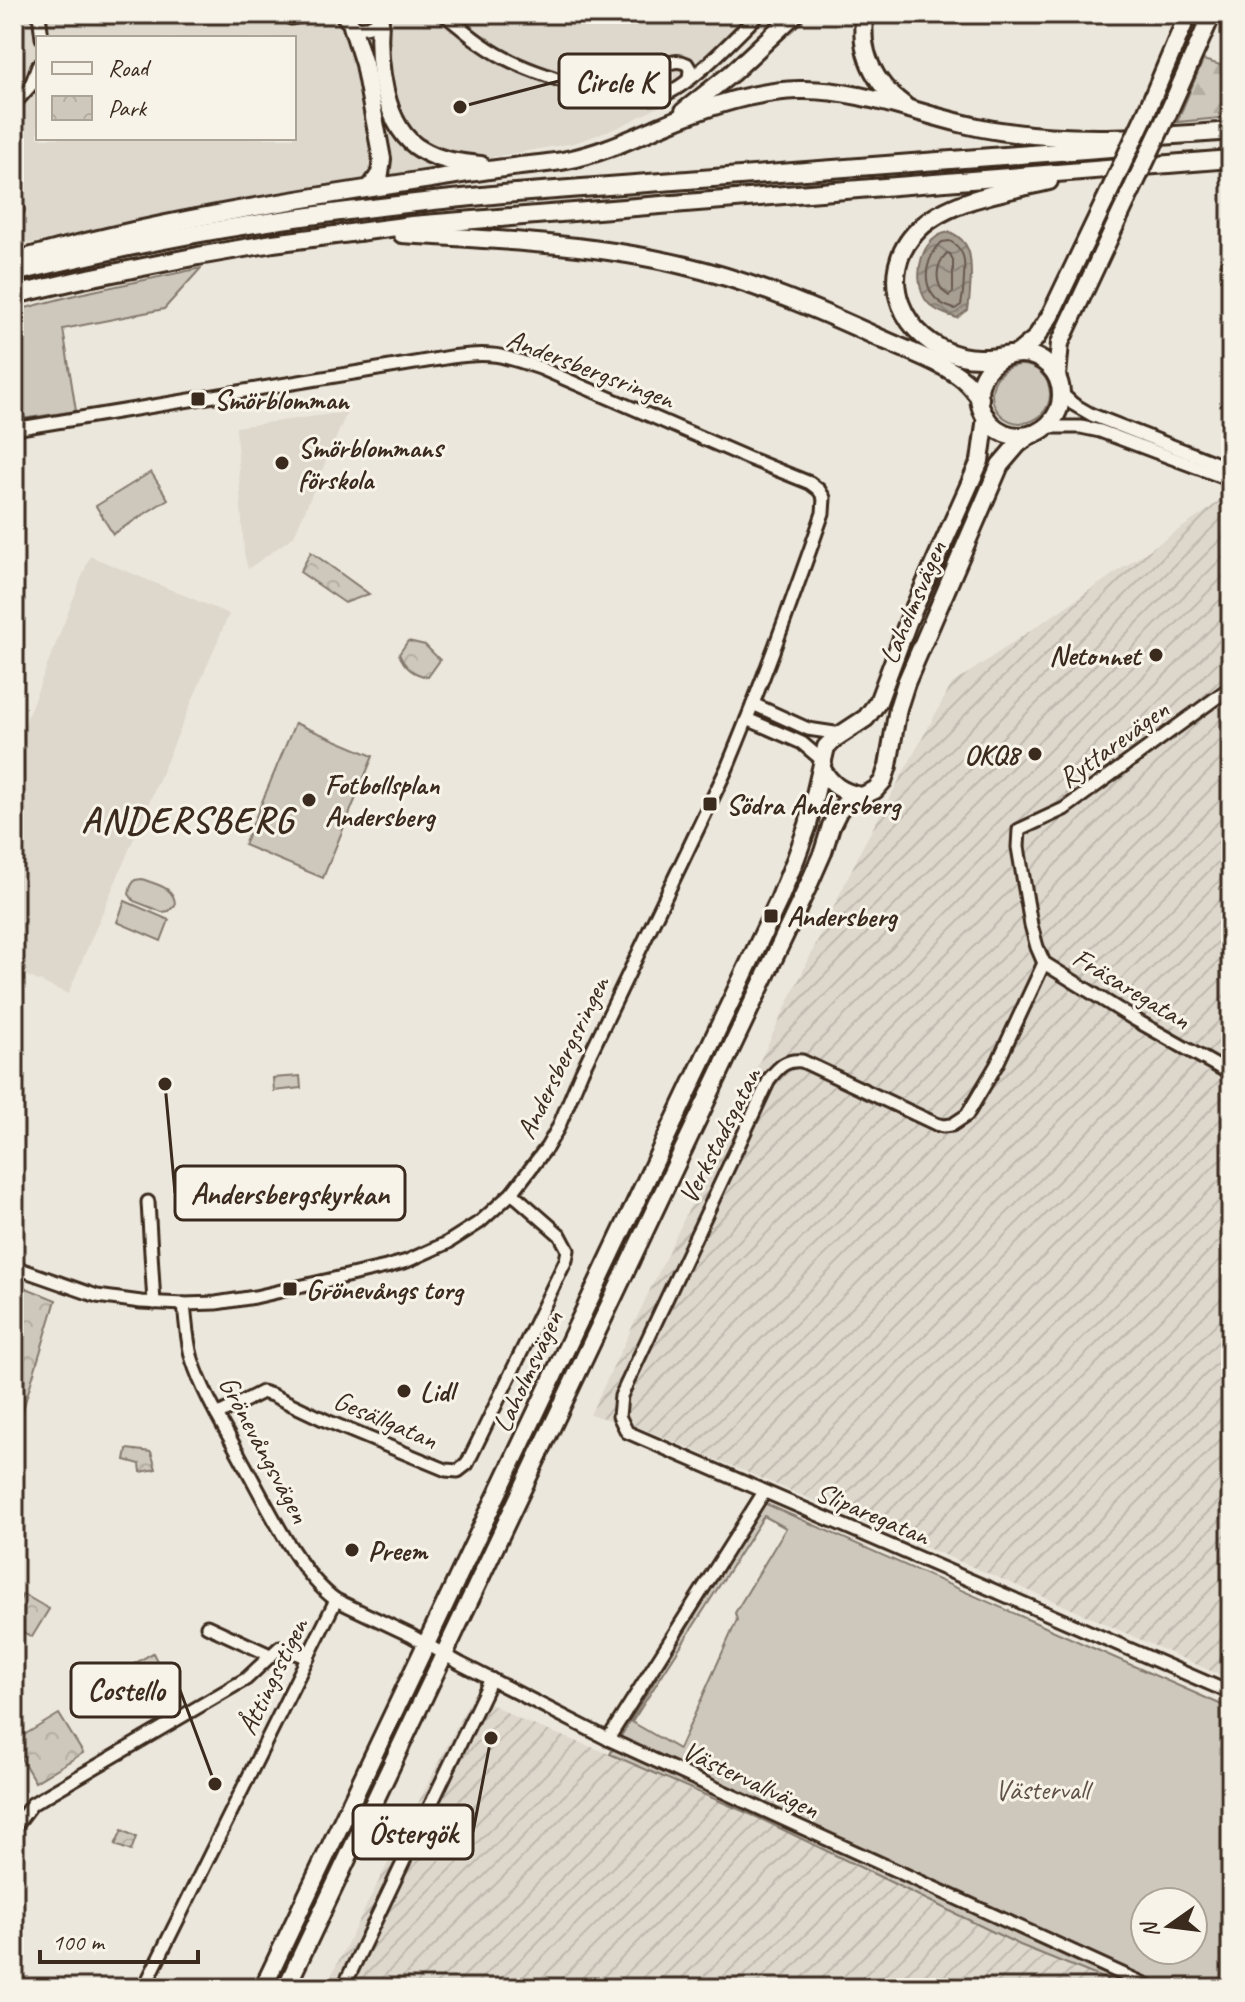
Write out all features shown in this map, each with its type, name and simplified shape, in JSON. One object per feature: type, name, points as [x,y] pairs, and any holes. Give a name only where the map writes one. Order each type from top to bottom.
[{"type":"highway","points":[[666,124],[732,73],[795,14]]},
{"type":"highway","points":[[865,14],[864,41],[873,73],[893,96],[912,110]]},
{"type":"highway","points":[[980,398],[980,386],[988,369],[1035,339],[1050,316],[1146,113],[1188,14]]},
{"type":"highway","name":"Laholmsvägen","points":[[286,1988],[808,886],[831,826],[845,804],[875,790],[883,781],[906,683],[1000,465],[1058,412],[1060,343],[1212,14]]},
{"type":"highway","points":[[382,17],[378,51],[383,79],[393,115],[408,140],[418,149],[452,162],[503,168]]},
{"type":"highway","points":[[346,20],[364,64],[382,159],[380,174],[370,188]]},
{"type":"highway","points":[[14,261],[169,222],[370,188],[564,161],[616,146],[727,102],[777,91],[826,91],[999,131],[1060,138],[1231,131]]},
{"type":"highway","points":[[14,273],[246,225],[412,203],[1231,139]]},
{"type":"highway","points":[[14,295],[198,256],[361,231],[517,215],[1231,159]]},
{"type":"highway","points":[[1059,384],[1053,370],[1034,356],[960,356],[922,337],[908,320],[898,299],[896,275],[903,250],[920,228],[941,214],[968,202],[1105,169]]},
{"type":"highway","points":[[361,231],[572,246],[680,264],[734,279],[810,308],[941,366],[965,380],[980,398]]},
{"type":"highway","name":"Laholmsvägen","points":[[263,1988],[779,900],[808,825],[826,747],[866,718],[878,702],[908,622],[980,461],[986,417],[980,398]]},
{"type":"highway","points":[[986,417],[995,427],[1007,433],[1019,436],[1039,431]]},
{"type":"highway","points":[[822,765],[837,788],[861,796]]},
{"type":"street","points":[[39,14],[42,36]]},
{"type":"street","points":[[291,18],[311,14]]},
{"type":"street","points":[[442,15],[502,57],[555,78],[627,97],[650,98],[671,92],[689,79],[759,14]]},
{"type":"street","points":[[346,20],[364,28],[376,24],[382,17]]},
{"type":"street","points":[[608,92],[643,81],[673,62],[687,64],[689,79]]},
{"type":"street","points":[[14,104],[31,85],[36,71]]},
{"type":"street","points":[[14,198],[17,210],[14,214]]},
{"type":"street","name":"Andersbergsringen","points":[[14,429],[478,353],[507,357],[540,368],[810,483],[824,502],[823,513],[753,704],[697,832],[582,1071],[558,1128],[512,1193],[480,1222],[447,1243],[407,1261],[255,1297],[216,1303],[154,1303],[97,1296],[14,1267]]},
{"type":"street","points":[[1059,384],[1073,404],[1092,415],[1231,469]]},
{"type":"street","points":[[1039,431],[1081,427],[1100,431],[1231,480]]},
{"type":"street","name":"Ryttarevägen","points":[[1019,830],[1064,809],[1231,687]]},
{"type":"street","points":[[753,704],[808,729],[841,734]]},
{"type":"street","points":[[747,719],[802,743],[822,765]]},
{"type":"street","name":"Fräsaregatan","points":[[1019,830],[1018,847],[1031,925],[1044,963],[1231,1074]]},
{"type":"street","name":"Verkstadsgatan","points":[[764,1492],[627,1432],[619,1416],[621,1396],[770,1078],[783,1064],[802,1061],[936,1124],[952,1125],[967,1115],[997,1064],[1044,963]]},
{"type":"street","name":"Gesällgatan","points":[[217,1415],[262,1392],[446,1470],[458,1471],[467,1464],[566,1260],[568,1250],[560,1235],[512,1193]]},
{"type":"street","points":[[148,1202],[154,1303]]},
{"type":"street","name":"Grönevångsvägen","points":[[184,1304],[188,1343],[204,1390],[303,1565],[327,1594],[336,1600]]},
{"type":"street","points":[[608,1739],[764,1492]]},
{"type":"street","name":"Sliparegatan","points":[[764,1492],[1231,1693]]},
{"type":"street","name":"Västervallvägen","points":[[336,1600],[608,1739],[1153,1988]]},
{"type":"street","name":"Åttingsstigen","points":[[144,1988],[336,1600]]},
{"type":"street","points":[[207,1626],[270,1655]]},
{"type":"street","points":[[14,1828],[32,1804],[246,1679],[280,1647],[308,1658]]},
{"type":"street","points":[[343,1988],[491,1679]]},
{"type":"shaded area","points":[[14,14],[772,14],[717,68],[671,101],[617,128],[574,143],[193,208],[28,244],[24,234],[14,236]]},
{"type":"shaded area","name":"Smörblommans förskola","points":[[347,412],[294,536],[248,569],[244,553],[236,427]]},
{"type":"shaded area","points":[[1231,490],[1231,1680],[1056,1602],[634,1425],[590,1415],[863,846],[952,684],[1208,510]]},
{"type":"shaded area","points":[[90,556],[229,614],[68,994],[14,970],[14,751]]},
{"type":"shaded area","points":[[473,1694],[525,1722],[610,1754],[759,1818],[1020,1945],[1127,1988],[325,1988]]},
{"type":"green space","points":[[1203,60],[1231,68],[1231,117],[1177,122]]},
{"type":"green space","points":[[201,268],[164,309],[63,329],[76,411],[14,420],[14,311]]},
{"type":"green space","points":[[1021,365],[1042,373],[1050,394],[1042,415],[1021,423],[1000,415],[992,394],[1000,373]]},
{"type":"green space","points":[[151,472],[168,499],[113,534],[96,506]]},
{"type":"green space","points":[[311,552],[369,594],[345,603],[300,572]]},
{"type":"green space","points":[[408,641],[425,645],[440,660],[428,677],[410,670],[401,659],[399,654]]},
{"type":"green space","name":"Fotbollsplan Andersberg","points":[[295,723],[373,756],[323,878],[244,845]]},
{"type":"green space","points":[[980,747],[989,752],[991,758],[971,766],[971,752]]},
{"type":"green space","points":[[142,879],[169,890],[175,905],[169,911],[162,912],[134,901],[129,894],[131,886],[135,880]]},
{"type":"green space","points":[[125,901],[169,920],[161,941],[117,922]]},
{"type":"green space","points":[[300,1076],[301,1088],[274,1091],[273,1078]]},
{"type":"green space","points":[[14,1283],[56,1300],[14,1439]]},
{"type":"green space","points":[[127,1449],[151,1452],[156,1469],[141,1472],[140,1464],[125,1460]]},
{"type":"green space","name":"Västervall","points":[[764,1503],[1231,1709],[1231,1988],[1127,1988],[1020,1945],[759,1818],[610,1754]],"holes":[[[764,1516],[786,1528],[735,1613],[737,1620],[679,1749],[632,1722]]]},
{"type":"green space","points":[[23,1594],[49,1609],[32,1637],[14,1627],[14,1611]]},
{"type":"green space","points":[[153,1653],[159,1665],[128,1682],[122,1671]]},
{"type":"green space","points":[[59,1714],[83,1753],[35,1782],[14,1741]]},
{"type":"green space","points":[[122,1830],[136,1837],[131,1851],[115,1845]]},
{"type":"water","points":[[950,232],[966,245],[971,263],[968,310],[957,318],[928,303],[919,279],[926,248],[932,240]]},
{"type":"place","name":"Circle K","points":[[460,107]]},
{"type":"place","name":"Smörblomman","points":[[198,399]]},
{"type":"place","name":"Smörblommans förskola","points":[[282,463]]},
{"type":"place","name":"Netonnet","points":[[1156,655]]},
{"type":"place","name":"OKQ8","points":[[1035,754]]},
{"type":"place","name":"Fotbollsplan Andersberg","points":[[309,800]]},
{"type":"place","name":"Södra Andersberg","points":[[710,804]]},
{"type":"place","name":"Andersberg","points":[[771,916]]},
{"type":"place","name":"Andersbergskyrkan","points":[[165,1084]]},
{"type":"place","name":"Grönevångs torg","points":[[290,1289]]},
{"type":"place","name":"Lidl","points":[[404,1391]]},
{"type":"place","name":"Preem","points":[[352,1550]]},
{"type":"place","name":"Östergök","points":[[491,1738]]},
{"type":"place","name":"Costello","points":[[215,1784]]},
{"type":"district","name":"ANDERSBERG","points":[[188,819]]}]
